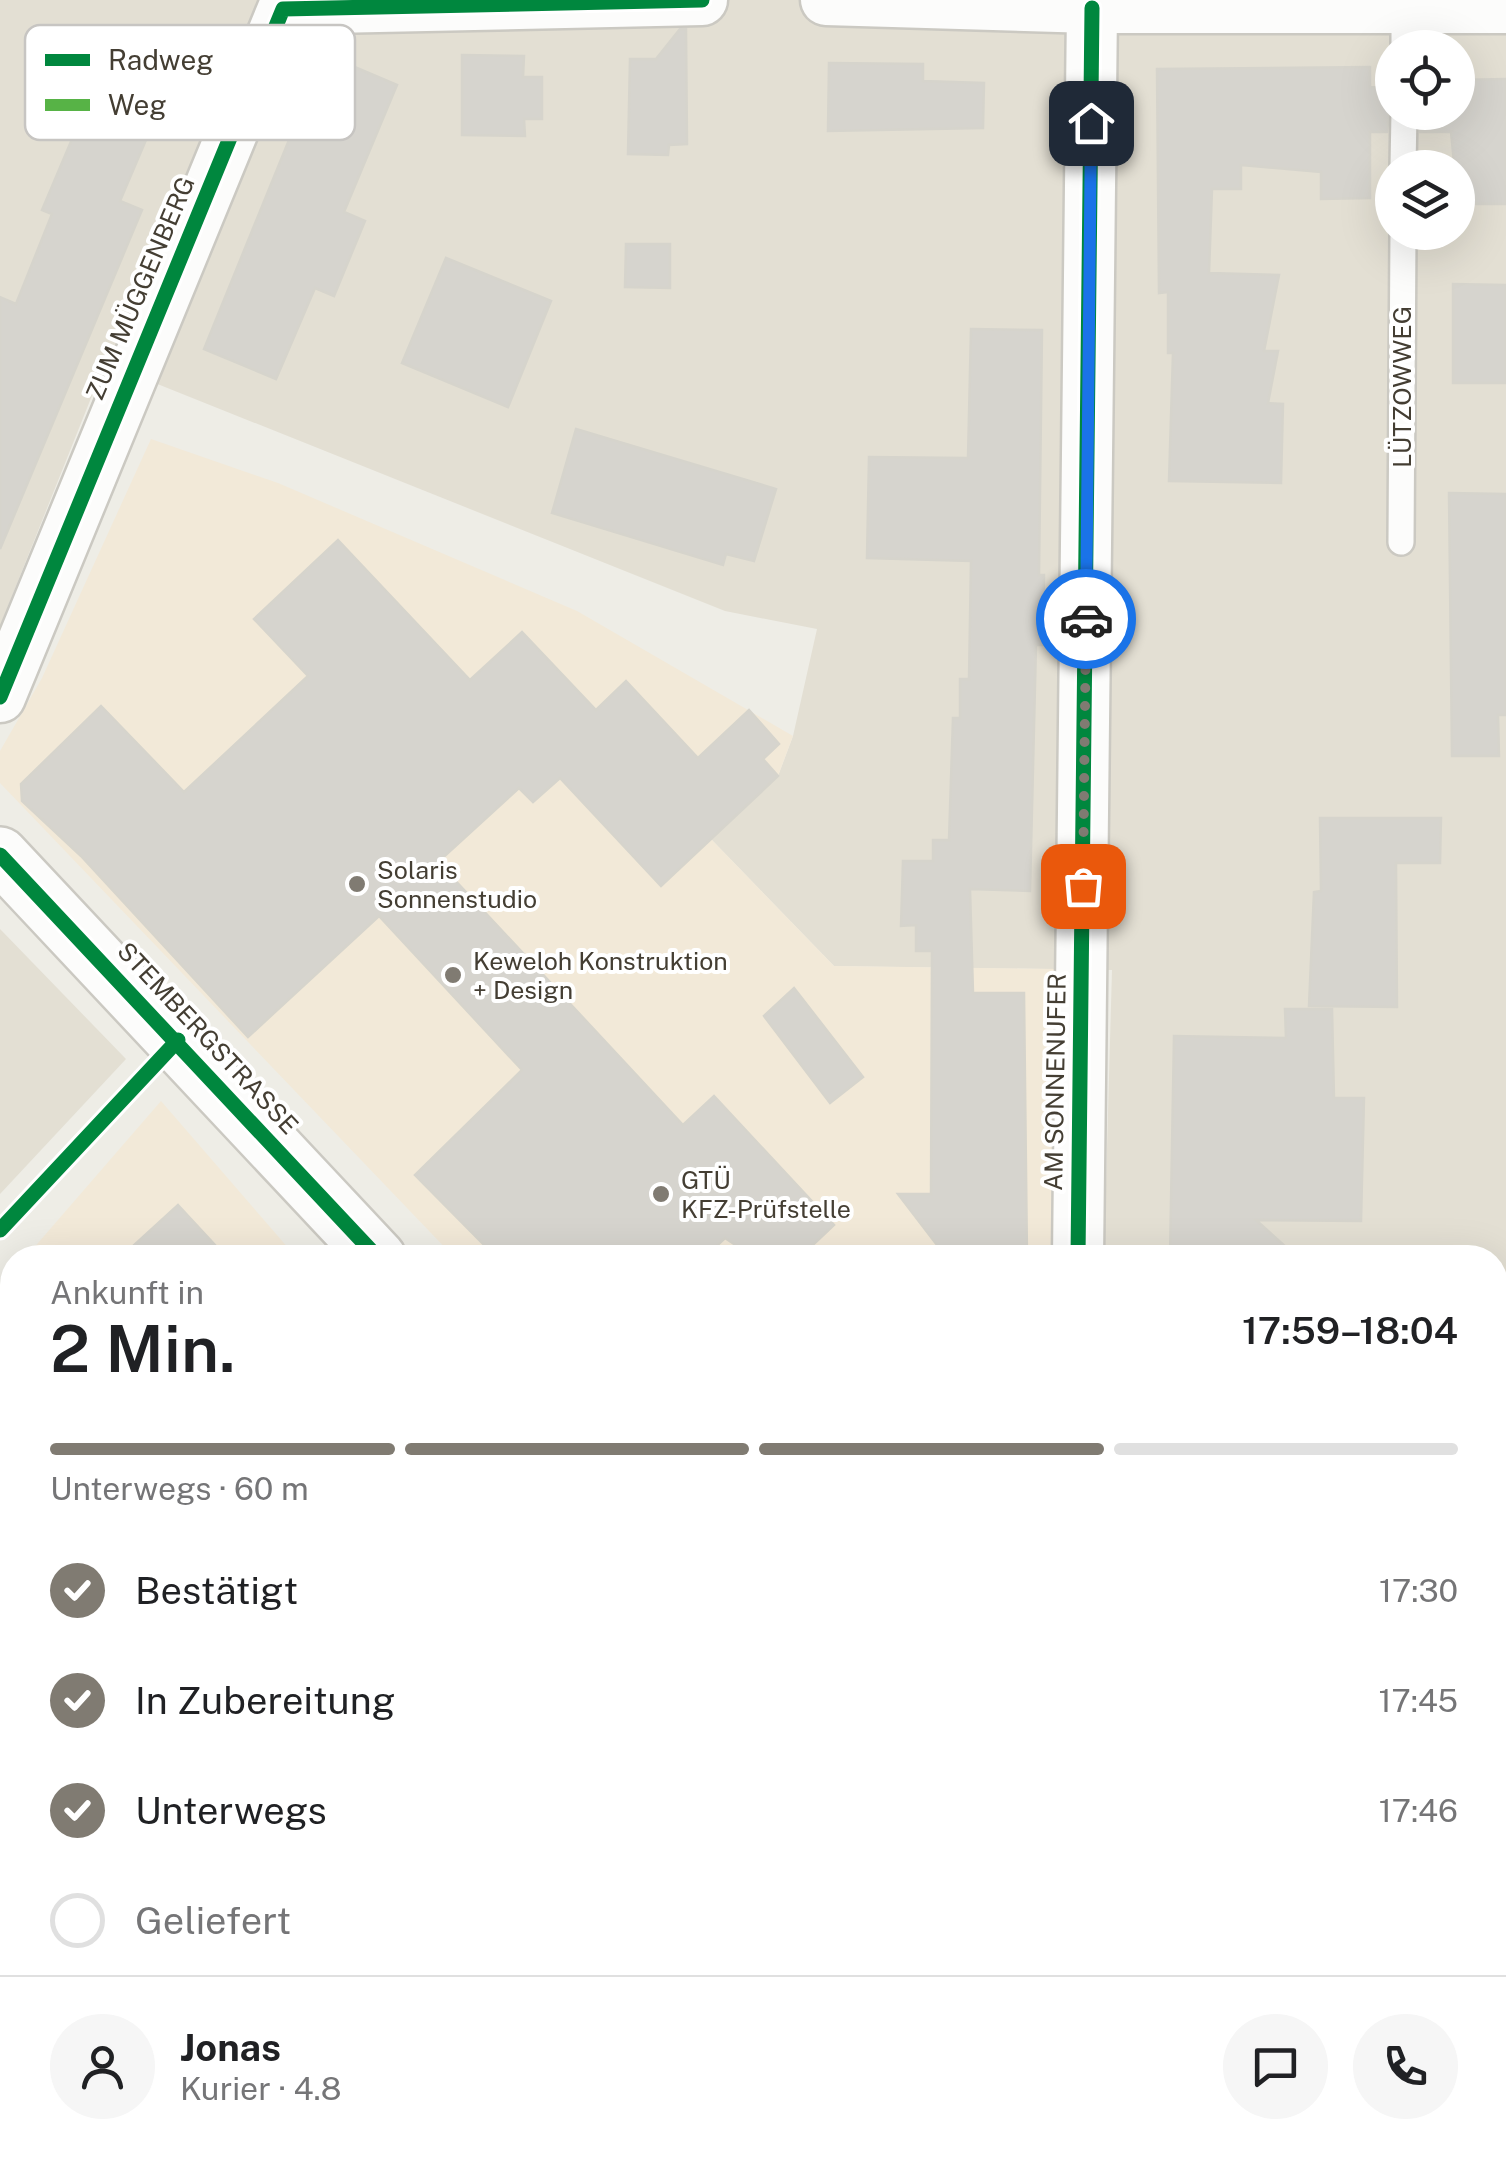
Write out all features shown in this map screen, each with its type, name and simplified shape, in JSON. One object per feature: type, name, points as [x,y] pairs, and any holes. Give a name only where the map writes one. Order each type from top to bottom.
[{"type":"street","name":"ZUM MÜGGENBERG","points":[[278,4],[702,0]]},
{"type":"street","points":[[826,0],[1404,18],[1506,8]]},
{"type":"street","name":"AM SONNENUFER","points":[[1078,1245],[1092,8]]},
{"type":"street","name":"ZUM MÜGGENBERG","points":[[0,696],[223,140]]},
{"type":"street","name":"STEMBERGSTRASSE","points":[[0,855],[366,1245]]},
{"type":"lane","name":"LÜTZOWWEG","points":[[1402,542],[1403,250]]},
{"type":"shaded area","points":[[0,0],[1506,0],[1506,1245],[1104,1245],[1112,970],[834,966],[711,839],[778,776],[793,736],[817,629],[725,611],[105,363],[0,626]]},
{"type":"shaded area","points":[[151,439],[278,483],[577,611],[793,736],[778,776],[711,839],[834,966],[1061,969],[1052,1245],[443,1245],[0,783],[0,751],[42,678]]},
{"type":"shaded area","points":[[0,929],[126,1059],[0,1194]]},
{"type":"shaded area","points":[[161,1101],[286,1245],[36,1245]]},
{"type":"building","points":[[680,29],[686,29],[687,144],[669,145],[668,155],[628,154],[630,59],[656,59]]},
{"type":"building","points":[[462,55],[524,56],[523,77],[542,77],[542,119],[524,119],[525,136],[462,135]]},
{"type":"building","points":[[829,63],[923,64],[923,81],[984,83],[983,128],[828,131]]},
{"type":"building","points":[[355,67],[397,85],[344,212],[365,221],[334,296],[315,288],[276,379],[204,349],[289,140],[355,140]]},
{"type":"building","points":[[1370,67],[1370,87],[1375,87],[1375,130],[1387,130],[1370,132],[1370,198],[1321,199],[1321,172],[1241,165],[1241,189],[1212,189],[1209,273],[1279,275],[1264,351],[1278,351],[1268,403],[1283,404],[1281,483],[1169,481],[1173,353],[1168,353],[1168,292],[1159,293],[1157,69]]},
{"type":"building","points":[[1506,79],[1506,204],[1475,204],[1475,150],[1453,150],[1451,132],[1420,132],[1475,130],[1475,80]]},
{"type":"building","points":[[72,140],[146,140],[120,201],[142,210],[0,549],[0,297],[16,304],[52,214],[42,210]]},
{"type":"building","points":[[626,244],[670,244],[670,288],[625,287]]},
{"type":"building","points":[[446,258],[551,301],[508,407],[402,363]]},
{"type":"building","points":[[1453,284],[1506,285],[1506,383],[1453,383]]},
{"type":"building","points":[[971,329],[1042,330],[1039,575],[1044,575],[1043,645],[1036,645],[1030,891],[970,889],[973,993],[1024,993],[1027,1245],[937,1245],[898,1194],[931,1194],[932,951],[916,951],[916,925],[901,926],[903,861],[933,861],[933,840],[949,840],[953,718],[960,718],[960,679],[969,679],[971,561],[867,558],[869,457],[968,458]]},
{"type":"building","points":[[576,429],[776,489],[754,561],[726,554],[723,565],[552,513]]},
{"type":"building","points":[[1449,493],[1506,494],[1506,715],[1498,715],[1499,756],[1452,756]]},
{"type":"building","points":[[338,540],[470,680],[522,632],[596,710],[626,681],[698,758],[749,710],[779,744],[763,759],[778,776],[661,886],[560,778],[533,802],[519,788],[438,862],[683,1125],[714,1096],[834,1225],[813,1245],[736,1245],[725,1238],[718,1245],[484,1245],[415,1175],[522,1070],[379,916],[248,1037],[81,856],[22,801],[21,784],[101,706],[184,792],[308,676],[254,619]]},
{"type":"building","points":[[1320,818],[1441,818],[1440,863],[1396,863],[1397,1007],[1309,1006],[1314,892],[1321,891]]},
{"type":"building","points":[[794,988],[863,1077],[830,1103],[764,1016]]},
{"type":"building","points":[[1285,1009],[1332,1009],[1334,1098],[1364,1098],[1361,1221],[1256,1220],[1284,1245],[1170,1245],[1174,1036],[1286,1038]]},
{"type":"building","points":[[178,1205],[215,1245],[134,1245]]},
{"type":"cycle path","points":[[276,25],[283,9],[702,0]]},
{"type":"cycle path","points":[[1078,1245],[1092,8]]},
{"type":"cycle path","points":[[0,697],[229,140]]},
{"type":"cycle path","points":[[0,855],[366,1245]]},
{"type":"cycle path","points":[[0,1230],[178,1040]]},
{"type":"way so far","points":[[1083,886],[1086,619]]},
{"type":"place","name":"Solaris Sonnenstudio","points":[[357,884]]},
{"type":"place","name":"Keweloh Konstruktion + Design","points":[[453,975]]},
{"type":"place","name":"GTÜ KFZ-Prüfstelle","points":[[661,1194]]},
{"type":"route","points":[[1086,619],[1091,123]]}]
